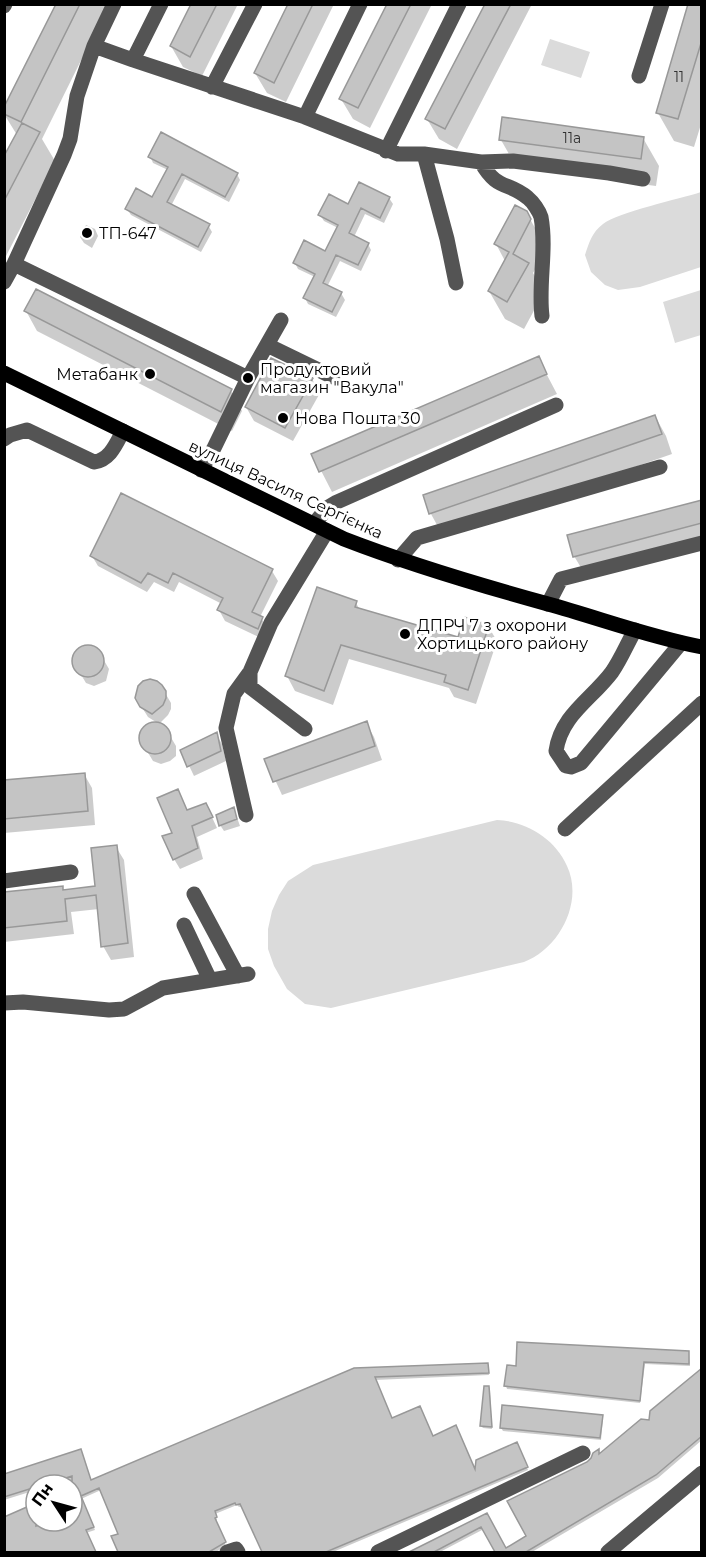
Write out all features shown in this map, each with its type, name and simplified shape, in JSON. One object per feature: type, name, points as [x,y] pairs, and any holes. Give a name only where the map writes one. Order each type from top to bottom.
[{"type":"main road","name":"вулиця Василя Сергієнка","points":[[4,373],[320,528],[398,560],[635,630],[702,647]]},
{"type":"street","points":[[4,282],[64,155],[70,139],[77,96],[94,46],[114,4]]},
{"type":"street","points":[[134,60],[161,4]]},
{"type":"street","points":[[212,87],[255,4]]},
{"type":"street","points":[[305,117],[360,4]]},
{"type":"street","points":[[386,151],[459,4]]},
{"type":"street","points":[[639,76],[662,4]]},
{"type":"street","points":[[94,46],[305,117],[386,151],[481,162],[513,161],[643,179]]},
{"type":"street","points":[[424,154],[447,239],[456,283]]},
{"type":"street","points":[[481,162],[489,176],[528,198],[541,215],[540,299],[542,316]]},
{"type":"street","points":[[14,264],[248,378]]},
{"type":"street","points":[[201,470],[248,378],[281,320]]},
{"type":"street","points":[[267,345],[333,377]]},
{"type":"street","points":[[246,815],[226,728],[234,694],[250,672],[271,622],[320,528],[327,508],[556,405]]},
{"type":"street","points":[[4,440],[10,435],[27,430],[94,462],[101,462],[123,431]]},
{"type":"street","points":[[398,560],[417,538],[660,466]]},
{"type":"street","points":[[548,604],[561,579],[702,543]]},
{"type":"street","points":[[635,630],[612,672],[569,717],[557,740],[556,751],[566,766],[571,767],[581,763],[681,643]]},
{"type":"street","points":[[250,672],[250,687],[305,729]]},
{"type":"street","points":[[565,829],[702,703]]},
{"type":"street","points":[[4,881],[71,872]]},
{"type":"street","points":[[4,1003],[23,1002],[109,1010],[124,1009],[163,988],[243,975],[194,894]]},
{"type":"street","points":[[184,925],[210,980]]},
{"type":"street","points":[[378,1552],[583,1453]]},
{"type":"street","points":[[608,1552],[702,1473]]},
{"type":"street","points":[[227,1552],[236,1549],[238,1552]]},
{"type":"shaded area","points":[[550,39],[590,52],[581,78],[541,65]]},
{"type":"shaded area","points":[[701,192],[701,267],[640,287],[618,290],[605,285],[591,272],[585,255],[594,234],[603,224],[635,210]]},
{"type":"shaded area","points":[[701,290],[701,335],[675,343],[663,302]]},
{"type":"shaded area","points":[[497,820],[518,824],[538,833],[555,847],[567,866],[572,894],[570,909],[557,935],[537,956],[524,962],[331,1008],[305,1004],[287,989],[274,966],[268,949],[268,929],[272,911],[288,881],[313,865]]},
{"type":"building","points":[[56,4],[80,4],[21,122],[4,114],[4,107]]},
{"type":"building","points":[[191,4],[217,4],[190,57],[170,46]]},
{"type":"building","points":[[288,4],[313,4],[274,83],[254,73]]},
{"type":"building","points":[[387,4],[411,4],[358,108],[339,99]]},
{"type":"building","points":[[485,4],[511,4],[445,129],[425,119]]},
{"type":"building","points":[[688,4],[702,4],[702,40],[678,119],[656,113]]},
{"type":"building","points":[[502,117],[644,137],[641,159],[499,140]]},
{"type":"building","points":[[22,123],[40,132],[4,201],[4,156]]},
{"type":"building","points":[[161,132],[238,173],[225,197],[182,174],[167,202],[210,224],[198,247],[125,209],[136,188],[152,197],[168,167],[148,157]]},
{"type":"building","points":[[359,182],[390,197],[380,218],[361,208],[349,233],[369,243],[358,265],[336,255],[323,283],[342,292],[332,312],[303,298],[315,274],[293,263],[304,240],[325,251],[338,225],[318,215],[329,194],[348,204]]},
{"type":"building","points":[[515,205],[527,211],[531,219],[513,254],[529,263],[507,302],[488,291],[509,252],[494,244]]},
{"type":"building","points":[[36,289],[232,389],[221,412],[24,311]]},
{"type":"building","points":[[539,356],[547,374],[319,472],[311,454]]},
{"type":"building","points":[[271,358],[313,378],[285,428],[245,407]]},
{"type":"building","points":[[655,415],[662,434],[429,514],[423,495]]},
{"type":"building","points":[[121,493],[273,569],[252,612],[263,617],[258,629],[217,610],[223,598],[173,573],[168,583],[148,573],[141,583],[90,556]]},
{"type":"building","points":[[702,500],[702,523],[573,557],[567,535]]},
{"type":"building","points":[[317,587],[357,601],[355,607],[458,637],[464,617],[489,625],[468,690],[444,682],[446,675],[341,645],[324,691],[285,676]]},
{"type":"building","points":[[88,645],[99,650],[104,661],[99,672],[88,677],[77,672],[72,661],[77,650]]},
{"type":"building","points":[[150,679],[157,681],[166,691],[163,705],[152,714],[140,707],[135,698],[138,686]]},
{"type":"building","points":[[367,721],[375,746],[273,782],[264,759]]},
{"type":"building","points":[[155,722],[166,727],[171,738],[166,749],[155,754],[144,749],[139,738],[144,727]]},
{"type":"building","points":[[217,732],[221,751],[187,767],[180,750]]},
{"type":"building","points":[[85,773],[88,811],[4,819],[4,780]]},
{"type":"building","points":[[178,789],[187,810],[206,803],[213,817],[192,826],[198,848],[173,860],[162,836],[172,833],[157,798]]},
{"type":"building","points":[[234,807],[237,819],[219,826],[216,815]]},
{"type":"building","points":[[117,845],[128,943],[101,947],[96,895],[65,899],[67,921],[4,928],[4,892],[63,886],[63,890],[95,886],[91,848]]},
{"type":"building","points":[[517,1342],[689,1351],[689,1364],[644,1362],[640,1401],[504,1386],[507,1365],[516,1366]]},
{"type":"building","points":[[488,1363],[489,1373],[375,1377],[392,1418],[420,1406],[433,1436],[456,1425],[475,1469],[476,1460],[517,1442],[528,1467],[326,1552],[262,1552],[240,1504],[235,1503],[215,1511],[217,1517],[215,1518],[226,1542],[209,1552],[118,1552],[111,1536],[118,1534],[99,1488],[84,1495],[84,1473],[24,1473],[24,1491],[4,1497],[4,1474],[81,1449],[91,1480],[354,1368]]},
{"type":"building","points":[[702,1368],[702,1436],[656,1475],[526,1552],[495,1552],[481,1527],[434,1552],[409,1552],[487,1513],[506,1548],[526,1536],[507,1501],[587,1462],[593,1453],[599,1449],[599,1454],[641,1419],[649,1420],[650,1411]]},
{"type":"building","points":[[484,1386],[489,1386],[492,1427],[480,1426]]},
{"type":"building","points":[[502,1405],[603,1415],[600,1438],[500,1428]]},
{"type":"building","points":[[84,1503],[94,1527],[86,1530],[96,1552],[4,1552],[4,1517],[24,1508],[24,1533],[84,1533]]},
{"type":"place","name":"ТП-647","points":[[87,233]]},
{"type":"place","name":"Метабанк","points":[[150,374]]},
{"type":"place","name":"Продуктовий магазин \"Вакула\"","points":[[248,378]]},
{"type":"place","name":"Нова Пошта 30","points":[[283,418]]},
{"type":"place","name":"ДПРЧ 7 з охорони Хортицького району","points":[[405,634]]}]
